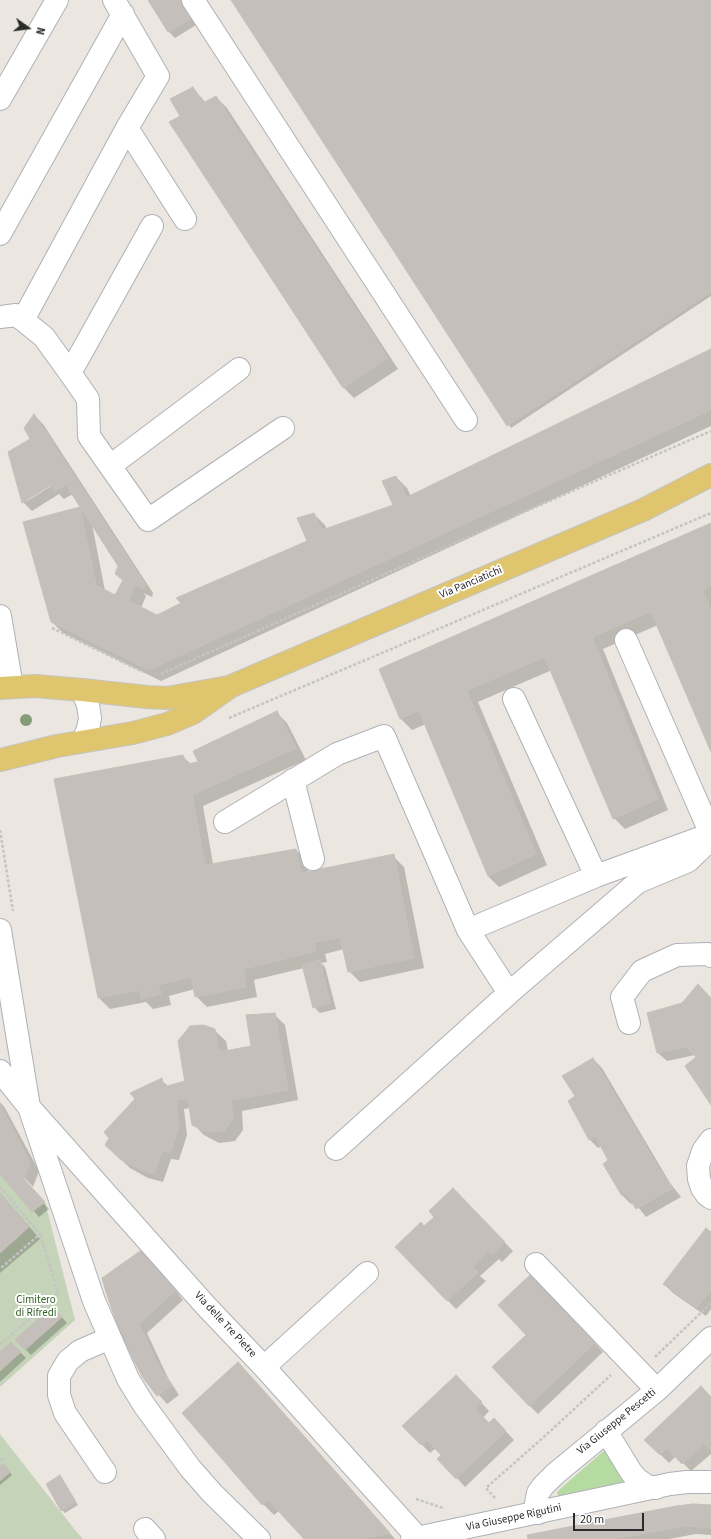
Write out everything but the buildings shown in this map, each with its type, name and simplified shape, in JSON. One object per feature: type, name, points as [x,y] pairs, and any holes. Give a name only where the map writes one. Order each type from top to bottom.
[{"type":"main road","name":"Via Panciatichi","points":[[229,687],[643,510],[711,475]]},
{"type":"main road","points":[[6,687],[35,686],[167,698],[229,687]]},
{"type":"main road","points":[[0,760],[83,740],[133,732],[179,720],[199,710],[229,687]]},
{"type":"street","points":[[0,99],[57,0]]},
{"type":"street","points":[[193,0],[466,420]]},
{"type":"street","points":[[23,320],[127,128],[158,76],[119,7]]},
{"type":"street","points":[[0,234],[119,7]]},
{"type":"street","points":[[127,128],[185,219]]},
{"type":"street","points":[[70,373],[152,226]]},
{"type":"street","points":[[0,317],[16,315],[44,337],[88,399],[89,436],[148,520],[283,428]]},
{"type":"street","points":[[110,466],[239,369]]},
{"type":"street","points":[[0,616],[6,687]]},
{"type":"street","points":[[468,930],[596,876],[711,834],[626,640]]},
{"type":"street","points":[[82,690],[88,705],[90,718],[88,729],[83,740]]},
{"type":"street","points":[[514,699],[596,876]]},
{"type":"street","points":[[225,822],[337,754],[384,736],[468,930],[509,992]]},
{"type":"street","points":[[293,780],[313,859]]},
{"type":"street","points":[[336,1149],[509,992],[638,882],[688,861],[711,839]]},
{"type":"street","points":[[7,922],[29,1106],[94,1301],[128,1379],[144,1405],[190,1468],[259,1539]]},
{"type":"street","points":[[629,1023],[622,997],[642,971],[677,955],[710,953]]},
{"type":"street","name":"Via delle Tre Pietre","points":[[0,1071],[205,1306],[264,1367],[415,1538]]},
{"type":"street","points":[[711,1140],[702,1151],[698,1166],[699,1179],[702,1188],[706,1195],[711,1198]]},
{"type":"street","points":[[536,1264],[657,1390]]},
{"type":"street","points":[[264,1367],[367,1274]]},
{"type":"street","points":[[105,1472],[65,1413],[59,1395],[59,1376],[68,1361],[80,1351],[110,1338]]},
{"type":"street","name":"Via Giuseppe Pescetti","points":[[538,1513],[536,1503],[537,1497],[543,1486],[568,1461],[657,1390],[711,1338]]},
{"type":"street","points":[[606,1431],[631,1472],[637,1479],[647,1486],[656,1488]]},
{"type":"street","name":"Via Giuseppe Rigutini","points":[[415,1538],[687,1482],[711,1482]]},
{"type":"path","points":[[161,674],[532,508],[711,431]]},
{"type":"path","points":[[226,719],[711,513]]},
{"type":"path","points":[[52,628],[146,674]]},
{"type":"path","points":[[0,830],[7,922]]},
{"type":"path","points":[[0,1187],[40,1234],[58,1293],[0,1345]]},
{"type":"path","points":[[0,1269],[40,1234]]},
{"type":"path","points":[[490,1501],[496,1499],[486,1488],[628,1359],[631,1357],[646,1366],[711,1303]]},
{"type":"path","points":[[414,1498],[444,1508],[450,1508]]},
{"type":"green space","name":"Cimitero di Rifredi","points":[[0,1104],[30,1162],[24,1179],[45,1202],[75,1320],[0,1387]]},
{"type":"green space","points":[[0,1434],[75,1530],[83,1539],[0,1539]]},
{"type":"green space","points":[[607,1448],[630,1485],[561,1497],[559,1496],[557,1493],[559,1490]]}]
